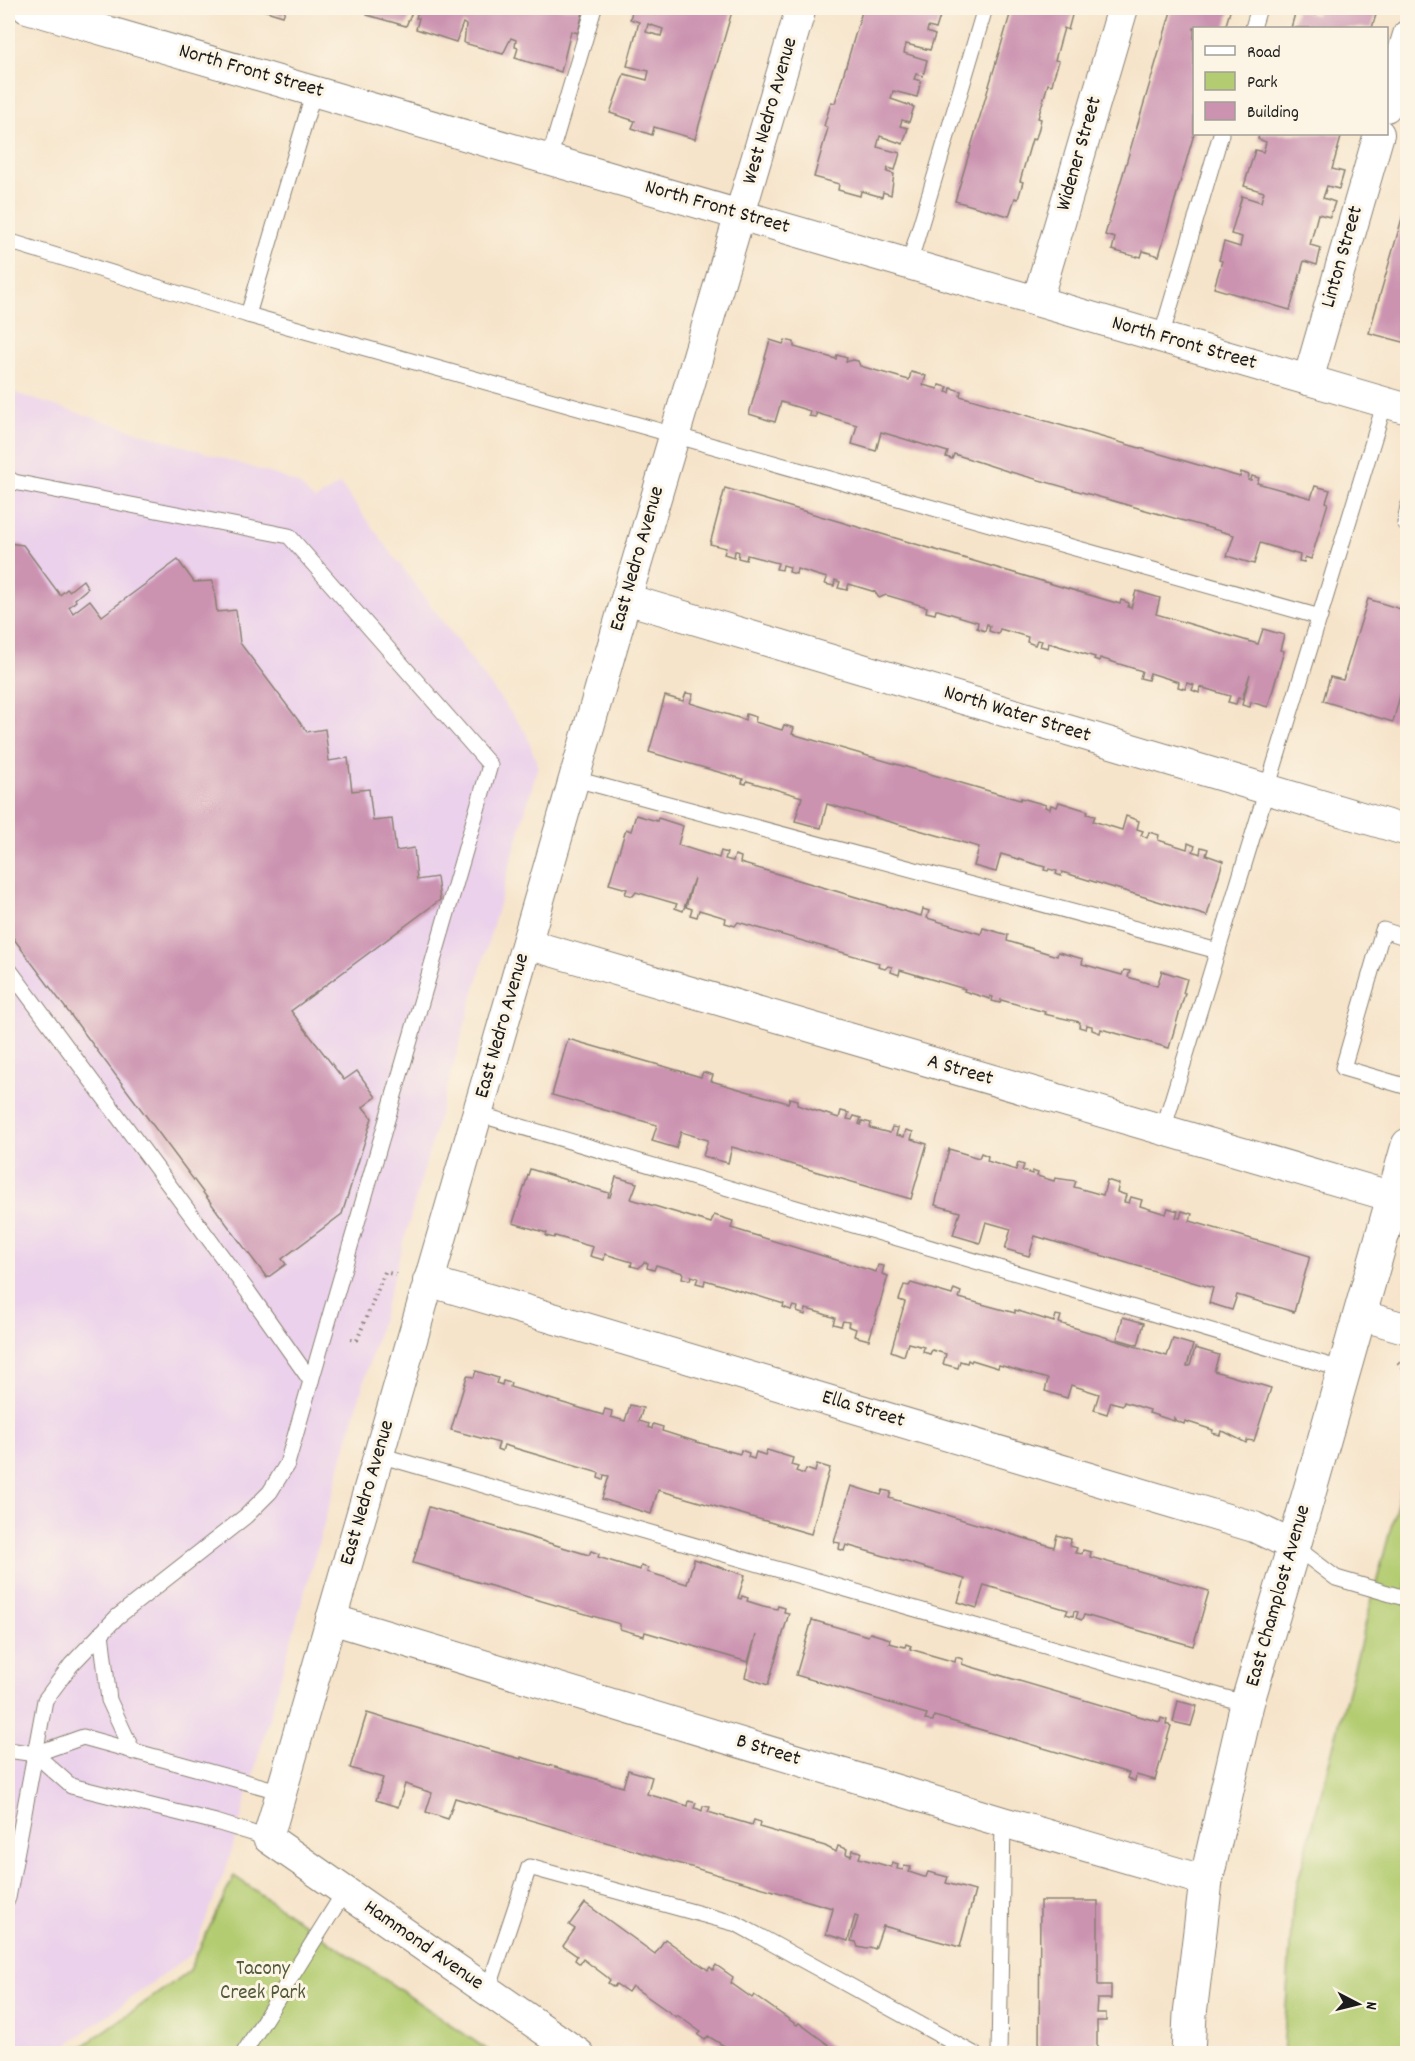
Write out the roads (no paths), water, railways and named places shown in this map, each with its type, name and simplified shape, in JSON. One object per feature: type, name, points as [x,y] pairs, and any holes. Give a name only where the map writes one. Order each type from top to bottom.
[{"type":"street","name":"North Front Street","points":[[27,8],[74,14],[314,91],[1396,405]]},
{"type":"street","name":"West Nedro Avenue","points":[[740,215],[801,8]]},
{"type":"street","name":"Widener Street","points":[[1037,302],[1123,8]]},
{"type":"street","points":[[1388,100],[1407,34]]},
{"type":"street","name":"Linton Street","points":[[1308,380],[1379,135]]},
{"type":"street","name":"East Nedro Avenue","points":[[268,1838],[626,599],[740,215]]},
{"type":"street","name":"North Water Street","points":[[626,599],[1407,831]]},
{"type":"street","name":"A Street","points":[[527,944],[1393,1197]]},
{"type":"street","name":"East Champlost Avenue","points":[[1188,2054],[1190,2014],[1206,1881],[1247,1704],[1407,1145]]},
{"type":"street","name":"Ella Street","points":[[428,1281],[1254,1527],[1294,1546]]},
{"type":"street","points":[[1360,1315],[1407,1329]]},
{"type":"street","name":"B Street","points":[[331,1619],[1206,1881]]},
{"type":"street","name":"Hammond Avenue","points":[[268,1838],[579,2054]]},
{"type":"lane","points":[[549,159],[594,8]]},
{"type":"lane","points":[[909,264],[985,8]]},
{"type":"lane","points":[[1252,27],[1259,8]]},
{"type":"lane","points":[[248,315],[314,91]]},
{"type":"lane","points":[[1161,337],[1221,135]]},
{"type":"lane","points":[[8,241],[248,315],[1320,617]]},
{"type":"lane","points":[[1163,1130],[1320,617],[1396,405]]},
{"type":"lane","points":[[8,478],[14,482],[289,536],[490,765],[287,1464],[270,1492],[246,1516],[117,1617],[71,1665],[45,1700],[8,1898]]},
{"type":"lane","points":[[1407,506],[1405,523],[1407,523]]},
{"type":"lane","points":[[575,779],[1218,951]]},
{"type":"lane","points":[[1407,938],[1383,930],[1343,1068],[1407,1087]]},
{"type":"lane","points":[[8,968],[249,1293],[311,1381]]},
{"type":"lane","points":[[478,1114],[1344,1370]]},
{"type":"lane","points":[[379,1455],[1247,1704]]},
{"type":"lane","points":[[1294,1546],[1336,1578],[1407,1599]]},
{"type":"lane","points":[[101,1633],[109,1700],[133,1752]]},
{"type":"lane","points":[[8,1750],[35,1754],[83,1737],[282,1792]]},
{"type":"lane","points":[[35,1754],[71,1786],[216,1822],[268,1838]]},
{"type":"lane","points":[[999,2054],[1003,1822]]},
{"type":"lane","points":[[488,1990],[529,1867],[737,1924],[974,2054]]},
{"type":"lane","points":[[243,2054],[345,1891]]},
{"type":"park label","name":"Tacony Creek Park","points":[[263,1982]]}]
